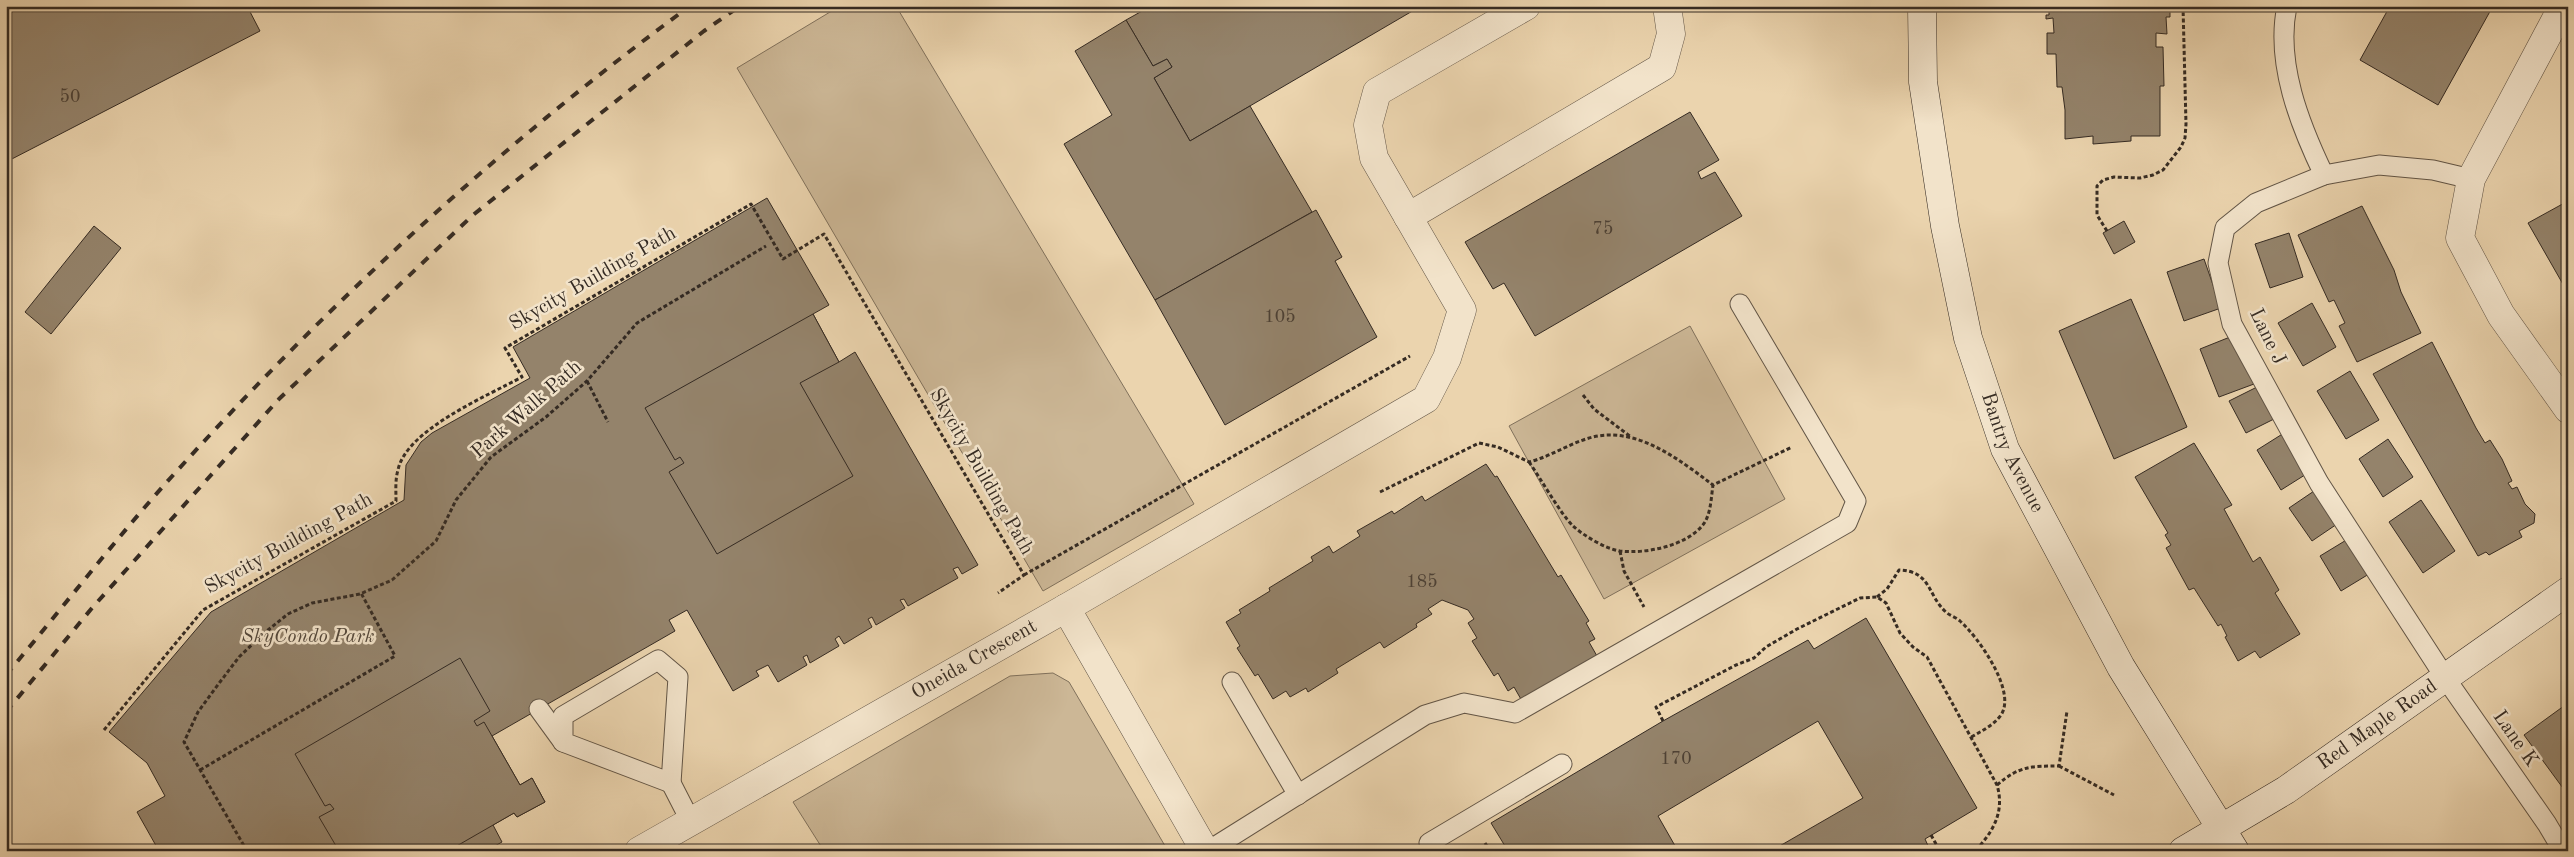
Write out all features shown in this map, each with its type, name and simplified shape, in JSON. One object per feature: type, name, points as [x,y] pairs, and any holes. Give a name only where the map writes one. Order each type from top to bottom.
[{"type":"street","name":"Oneida Crescent","points":[[639,851],[1066,608],[1426,399],[1447,358],[1462,310],[1374,158],[1368,125],[1377,92],[1526,6]]},
{"type":"street","points":[[1408,217],[1662,67],[1671,34],[1667,6]]},
{"type":"street","name":"Bantry Avenue","points":[[1922,6],[1923,82],[1946,226],[1968,338],[2005,449],[2121,667],[2235,851]]},
{"type":"street","points":[[2563,6],[2470,179],[2460,238],[2501,315],[2568,409]]},
{"type":"street","name":"Red Maple Road","points":[[2183,851],[2221,826],[2286,790],[2446,679],[2568,591]]},
{"type":"street","points":[[1066,608],[1207,851]]},
{"type":"lane","points":[[2287,6],[2284,20],[2285,58],[2303,132],[2324,175]]},
{"type":"lane","name":"Lane J","points":[[2446,679],[2319,483],[2232,324],[2218,263],[2225,228],[2256,203],[2324,175],[2379,165],[2433,170],[2470,179]]},
{"type":"lane","points":[[1207,851],[1425,715],[1464,704],[1515,713],[1847,523],[1856,502],[1740,304]]},
{"type":"lane","points":[[563,742],[563,716],[658,660],[678,676],[671,783],[691,822]]},
{"type":"lane","name":"Lane K","points":[[2446,679],[2547,824],[2563,851]]},
{"type":"lane","points":[[1232,682],[1298,795]]},
{"type":"lane","points":[[539,709],[563,742],[671,783]]},
{"type":"lane","points":[[1426,848],[1562,764]]},
{"type":"path","points":[[2107,231],[2097,215],[2097,186],[2103,180],[2114,177],[2140,178],[2163,170],[2173,160],[2185,138],[2183,6]]},
{"type":"path","name":"Skycity Building Path","points":[[104,730],[203,610],[396,501],[398,470],[413,443],[427,430],[522,376],[505,348],[751,204],[783,259],[824,234],[1024,575],[998,593]]},
{"type":"path","name":"Park Walk Path","points":[[247,851],[184,742],[198,712],[239,657],[288,614],[312,603],[361,593],[392,580],[417,560],[436,541],[456,500],[491,457],[546,417],[587,381],[638,323],[766,246]]},
{"type":"path","points":[[1024,575],[1412,355]]},
{"type":"path","points":[[587,381],[608,422]]},
{"type":"path","points":[[1583,395],[1594,408],[1632,438],[1676,457],[1713,485]]},
{"type":"path","points":[[1713,485],[1817,434]]},
{"type":"path","points":[[1529,462],[1544,458],[1570,445],[1599,436],[1632,438]]},
{"type":"path","points":[[1380,492],[1479,443],[1498,447],[1529,462],[1573,526],[1603,544],[1620,551],[1656,550],[1686,538],[1703,526],[1710,509],[1713,485]]},
{"type":"path","points":[[1620,551],[1624,571],[1657,632]]},
{"type":"path","points":[[1877,597],[1887,588],[1899,570],[1911,570],[1922,576],[1938,602],[1947,613],[1961,622],[1996,667],[2001,681],[2004,701],[2002,713],[1992,725],[1970,738]]},
{"type":"path","points":[[200,770],[395,656],[361,593]]},
{"type":"path","points":[[1663,721],[1656,708],[1736,664],[1754,658],[1766,647],[1797,629],[1860,598],[1877,597],[1886,603],[1900,633],[1913,647],[1927,657],[1997,785],[2001,799],[1999,812],[1993,828],[1975,851]]},
{"type":"path","points":[[2059,766],[2067,711]]},
{"type":"path","points":[[1997,785],[2009,775],[2022,768],[2059,766],[2114,795]]},
{"type":"path","points":[[1931,835],[1940,851]]},
{"type":"shaded area","points":[[840,6],[896,6],[1194,504],[1043,591],[737,68]]},
{"type":"shaded area","points":[[1690,326],[1785,499],[1604,599],[1509,426]]},
{"type":"shaded area","points":[[1053,673],[1069,682],[1168,851],[824,851],[793,802],[1010,676]]},
{"type":"building","points":[[6,6],[247,6],[260,31],[6,162]]},
{"type":"building","points":[[1151,6],[1421,6],[1190,141],[1154,78],[1172,67],[1167,59],[1153,66],[1126,20]]},
{"type":"building","points":[[2049,6],[2170,6],[2170,17],[2166,17],[2167,34],[2156,33],[2156,47],[2163,47],[2164,86],[2160,86],[2160,136],[2131,136],[2131,141],[2093,144],[2093,136],[2065,139],[2065,110],[2062,87],[2057,87],[2056,54],[2047,54],[2047,33],[2054,33],[2053,18],[2046,19],[2046,15],[2049,15]]},
{"type":"building","points":[[2390,6],[2493,6],[2438,105],[2360,60]]},
{"type":"building","points":[[1126,20],[1153,66],[1167,59],[1172,67],[1154,78],[1190,141],[1250,106],[1312,212],[1155,300],[1064,144],[1112,115],[1075,51]]},
{"type":"building","points":[[1690,112],[1719,160],[1698,172],[1701,179],[1715,172],[1742,216],[1535,336],[1504,283],[1493,289],[1465,242]]},
{"type":"building","points":[[767,198],[829,305],[813,314],[839,362],[855,352],[978,565],[962,574],[958,567],[953,569],[958,578],[908,606],[904,599],[900,600],[905,608],[876,625],[872,617],[868,619],[872,627],[844,644],[839,636],[835,639],[839,646],[810,663],[807,655],[803,657],[807,665],[778,682],[768,665],[756,671],[759,676],[733,691],[687,610],[669,620],[675,631],[492,736],[520,785],[532,778],[545,802],[517,817],[514,813],[493,825],[502,842],[486,851],[475,851],[474,848],[469,851],[159,851],[137,812],[165,796],[147,763],[109,732],[211,612],[404,500],[406,465],[421,442],[432,433],[530,378],[513,347]]},
{"type":"building","points":[[2568,201],[2568,293],[2528,223]]},
{"type":"building","points":[[2362,206],[2394,270],[2401,292],[2421,333],[2357,362],[2339,326],[2345,323],[2334,300],[2329,302],[2298,235]]},
{"type":"building","points":[[1316,210],[1342,257],[1335,261],[1377,337],[1225,425],[1155,300]]},
{"type":"building","points":[[2124,221],[2135,242],[2114,254],[2103,233]]},
{"type":"building","points":[[94,226],[121,248],[51,334],[25,312]]},
{"type":"building","points":[[2289,233],[2303,277],[2270,288],[2255,244]]},
{"type":"building","points":[[2204,259],[2221,308],[2184,321],[2167,272]]},
{"type":"building","points":[[2131,299],[2187,427],[2114,459],[2059,331]]},
{"type":"building","points":[[2312,303],[2336,347],[2303,366],[2278,323]]},
{"type":"building","points":[[813,314],[839,362],[800,383],[853,476],[717,554],[669,472],[684,463],[680,457],[675,460],[645,408]]},
{"type":"building","points":[[2235,335],[2254,384],[2219,397],[2200,349]]},
{"type":"building","points":[[2432,342],[2476,428],[2485,443],[2490,440],[2502,459],[2512,481],[2508,483],[2512,489],[2517,487],[2525,504],[2535,514],[2534,523],[2519,531],[2522,537],[2489,555],[2486,552],[2478,556],[2373,374]]},
{"type":"building","points":[[2350,371],[2379,420],[2346,439],[2317,391]]},
{"type":"building","points":[[2259,386],[2276,418],[2246,433],[2229,401]]},
{"type":"building","points":[[2284,433],[2308,473],[2281,490],[2257,450]]},
{"type":"building","points":[[2388,439],[2413,477],[2383,497],[2359,459]]},
{"type":"building","points":[[2194,443],[2232,505],[2224,509],[2253,562],[2260,557],[2279,590],[2275,593],[2300,634],[2260,658],[2255,651],[2238,661],[2225,637],[2227,636],[2221,624],[2218,626],[2194,588],[2189,590],[2166,548],[2171,545],[2165,535],[2168,533],[2135,477]]},
{"type":"building","points":[[1486,464],[1495,477],[1497,476],[1558,577],[1561,575],[1589,621],[1586,623],[1595,639],[1589,642],[1597,656],[1522,701],[1514,687],[1508,691],[1498,673],[1494,676],[1472,641],[1477,638],[1468,623],[1474,619],[1468,610],[1442,600],[1428,609],[1432,614],[1416,624],[1417,627],[1384,648],[1380,642],[1336,669],[1338,673],[1308,692],[1306,688],[1290,697],[1286,691],[1273,699],[1258,674],[1255,676],[1237,648],[1240,646],[1226,622],[1241,613],[1239,610],[1270,591],[1269,588],[1313,561],[1311,557],[1329,546],[1333,553],[1360,536],[1357,531],[1392,511],[1394,514],[1422,496],[1425,501]]},
{"type":"building","points":[[2317,489],[2340,522],[2312,541],[2289,508]]},
{"type":"building","points":[[2421,500],[2455,551],[2423,573],[2389,522]]},
{"type":"building","points":[[2348,539],[2369,574],[2341,591],[2320,556]]},
{"type":"building","points":[[1866,618],[1977,808],[1925,839],[1930,850],[1771,851],[1863,798],[1818,721],[1658,816],[1678,851],[1508,851],[1491,823],[1663,721],[1808,640],[1814,649]]},
{"type":"building","points":[[460,658],[490,711],[474,721],[477,726],[484,722],[520,785],[532,778],[545,802],[517,817],[514,813],[448,851],[339,851],[319,817],[334,809],[330,804],[325,806],[295,754]]},
{"type":"building","points":[[2568,703],[2568,795],[2524,735]]},
{"type":"railway","points":[[6,675],[163,487],[303,338],[426,221],[490,165],[555,110],[690,6]]},
{"type":"railway","points":[[6,712],[92,608],[279,399],[473,215],[704,31],[740,6]]},
{"type":"park label","name":"SkyCondo Park","points":[[308,637]]}]
